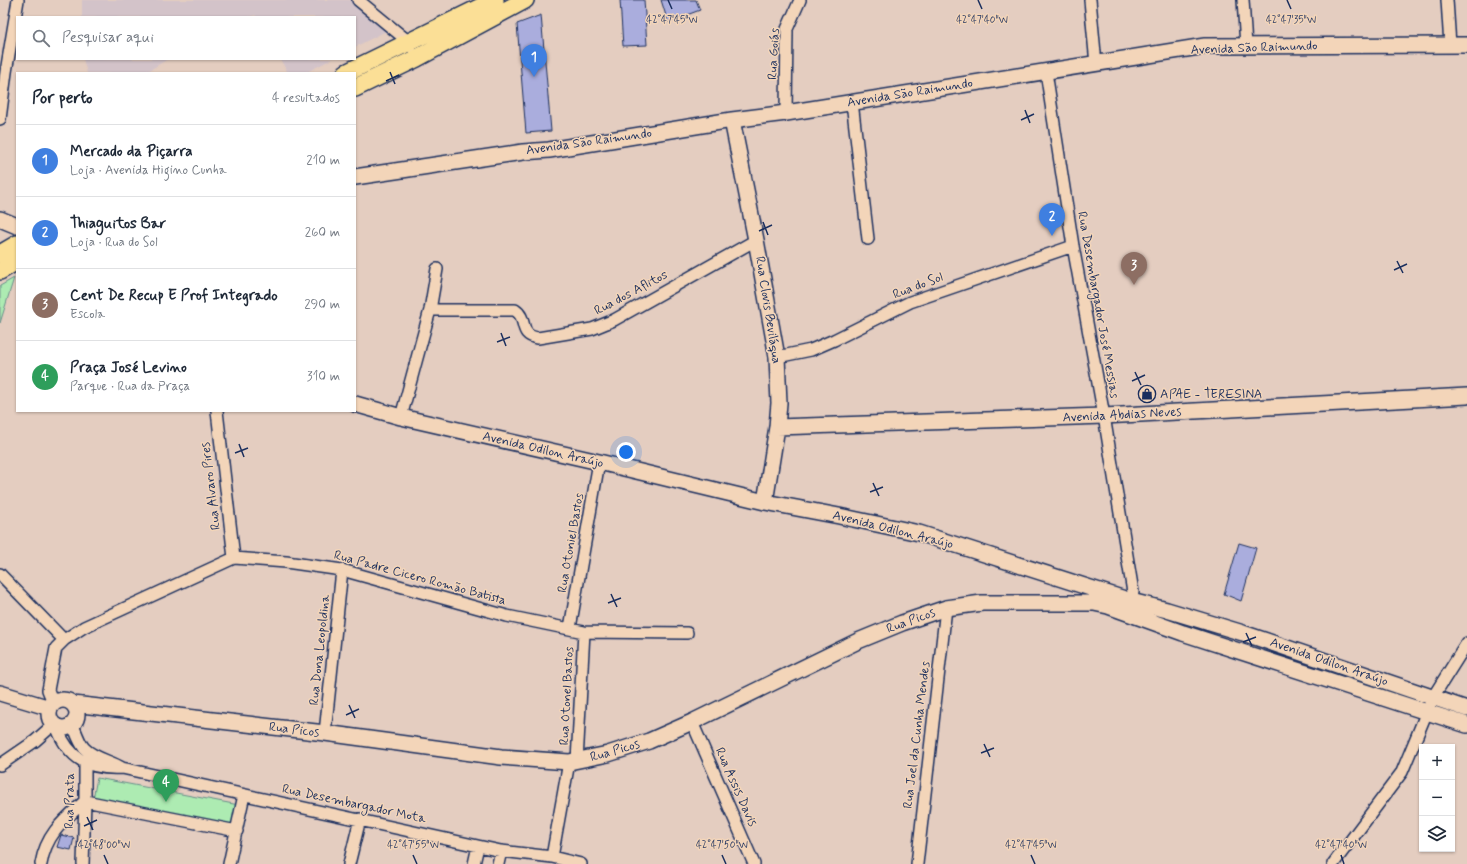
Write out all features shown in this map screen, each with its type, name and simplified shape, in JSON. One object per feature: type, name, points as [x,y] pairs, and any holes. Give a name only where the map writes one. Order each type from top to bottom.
[{"type":"main road","points":[[348,72],[495,0]]},
{"type":"main road","points":[[356,88],[417,58],[525,0]]},
{"type":"main road","name":"Avenida São Raimundo","points":[[356,178],[523,152],[549,150],[1205,46],[1467,45]]},
{"type":"main road","name":"Rua Clovis Beviláqua","points":[[732,120],[777,357],[779,403],[777,427],[765,502]]},
{"type":"main road","points":[[0,219],[16,226]]},
{"type":"main road","points":[[0,254],[16,245]]},
{"type":"main road","points":[[0,271],[16,262]]},
{"type":"main road","name":"Avenida Abdias Neves","points":[[777,427],[1104,416],[1467,396]]},
{"type":"main road","name":"Avenida Odilon Araújo","points":[[356,404],[401,417],[599,462],[765,502],[919,533],[1426,713],[1467,725]]},
{"type":"main road","name":"Rua Picos","points":[[73,704],[325,733],[501,757],[573,762],[628,749],[649,741],[692,722],[858,641],[946,608],[982,603],[1094,603],[1108,606],[1130,607]]},
{"type":"main road","name":"Avenida Odilon Araújo","points":[[1130,607],[1243,633],[1467,709]]},
{"type":"main road","points":[[0,693],[53,705]]},
{"type":"main road","points":[[62,700],[68,700],[73,704],[77,709],[78,714],[73,724],[68,728],[55,726],[49,719],[48,713],[53,705],[62,700]]},
{"type":"street","points":[[0,119],[18,0]]},
{"type":"street","points":[[358,0],[409,42],[417,58]]},
{"type":"street","name":"Rua Goiás","points":[[786,113],[787,29],[800,0]]},
{"type":"street","points":[[1090,0],[1096,64]]},
{"type":"street","points":[[1243,0],[1246,46]]},
{"type":"street","points":[[1447,0],[1450,45]]},
{"type":"street","name":"Rua Desembargador José Messias","points":[[1046,72],[1073,246],[1104,416],[1133,592],[1130,607]]},
{"type":"street","points":[[852,102],[868,239]]},
{"type":"street","name":"Rua dos Aflitos","points":[[430,310],[515,310],[522,316],[524,331],[527,335],[538,338],[592,329],[635,309],[756,240]]},
{"type":"street","name":"Rua do Sol","points":[[777,357],[811,350],[910,302],[1073,246]]},
{"type":"street","points":[[401,417],[430,310],[437,269]]},
{"type":"street","name":"Rua Alvaro Pires","points":[[217,412],[234,558]]},
{"type":"street","name":"Rua Otoniel Bastos","points":[[570,628],[599,462]]},
{"type":"street","name":"Rua Padre Cicero Romão Batista","points":[[53,705],[48,686],[56,648],[64,640],[84,627],[234,558],[286,562],[342,570],[507,616],[584,632],[687,633]]},
{"type":"street","name":"Rua Dona Leopoldina","points":[[325,733],[342,570]]},
{"type":"street","points":[[0,574],[64,640]]},
{"type":"street","name":"Rua Joel da Cunha Mendes","points":[[916,864],[946,608]]},
{"type":"street","name":"Rua Otonel Bastos","points":[[552,857],[573,762],[584,632]]},
{"type":"street","points":[[1333,864],[1402,772],[1432,697],[1467,643]]},
{"type":"street","name":"Rua Assis Davis","points":[[692,722],[754,864]]},
{"type":"street","name":"Rua Desembargador Mota","points":[[73,724],[77,736],[86,750],[122,768]]},
{"type":"street","points":[[0,765],[55,726]]},
{"type":"street","name":"Rua Desembargador Mota","points":[[55,726],[68,749],[74,755],[85,762],[109,769],[122,768],[501,851],[552,857],[581,864]]},
{"type":"street","name":"Rua Prata","points":[[82,864],[85,762]]},
{"type":"street","points":[[229,864],[244,795]]},
{"type":"street","points":[[41,864],[42,856],[48,841],[56,827],[85,801],[237,831]]},
{"type":"street","points":[[349,864],[360,819]]},
{"type":"street","points":[[474,864],[478,846]]},
{"type":"street","points":[[498,864],[501,851]]},
{"type":"shaded area","points":[[82,0],[360,0],[392,28],[356,46],[356,16],[82,16]]},
{"type":"shaded area","points":[[83,60],[166,60],[147,72],[87,72]]},
{"type":"shaded area","points":[[281,60],[330,60],[307,72],[287,72]]},
{"type":"green space","points":[[14,278],[0,323],[0,286]]},
{"type":"green space","points":[[97,778],[239,805],[235,825],[93,799]]},
{"type":"building","points":[[620,0],[644,0],[647,45],[623,46]]},
{"type":"building","points":[[661,0],[696,0],[700,10],[668,22]]},
{"type":"building","points":[[541,15],[551,131],[526,133],[517,24]]},
{"type":"building","points":[[1239,543],[1256,548],[1241,601],[1224,594]]},
{"type":"building","points":[[61,835],[74,838],[71,850],[57,847]]},
{"type":"place","name":"Mercado da Piçarra","points":[[534,77]]},
{"type":"place","name":"Thiaguitos Bar","points":[[1052,236]]},
{"type":"place","name":"Cent De Recup E Prof Integrado","points":[[1134,285]]},
{"type":"place","name":"APAE - TERESINA","points":[[1147,394]]},
{"type":"place","name":"Praça José Levino","points":[[166,802]]}]
